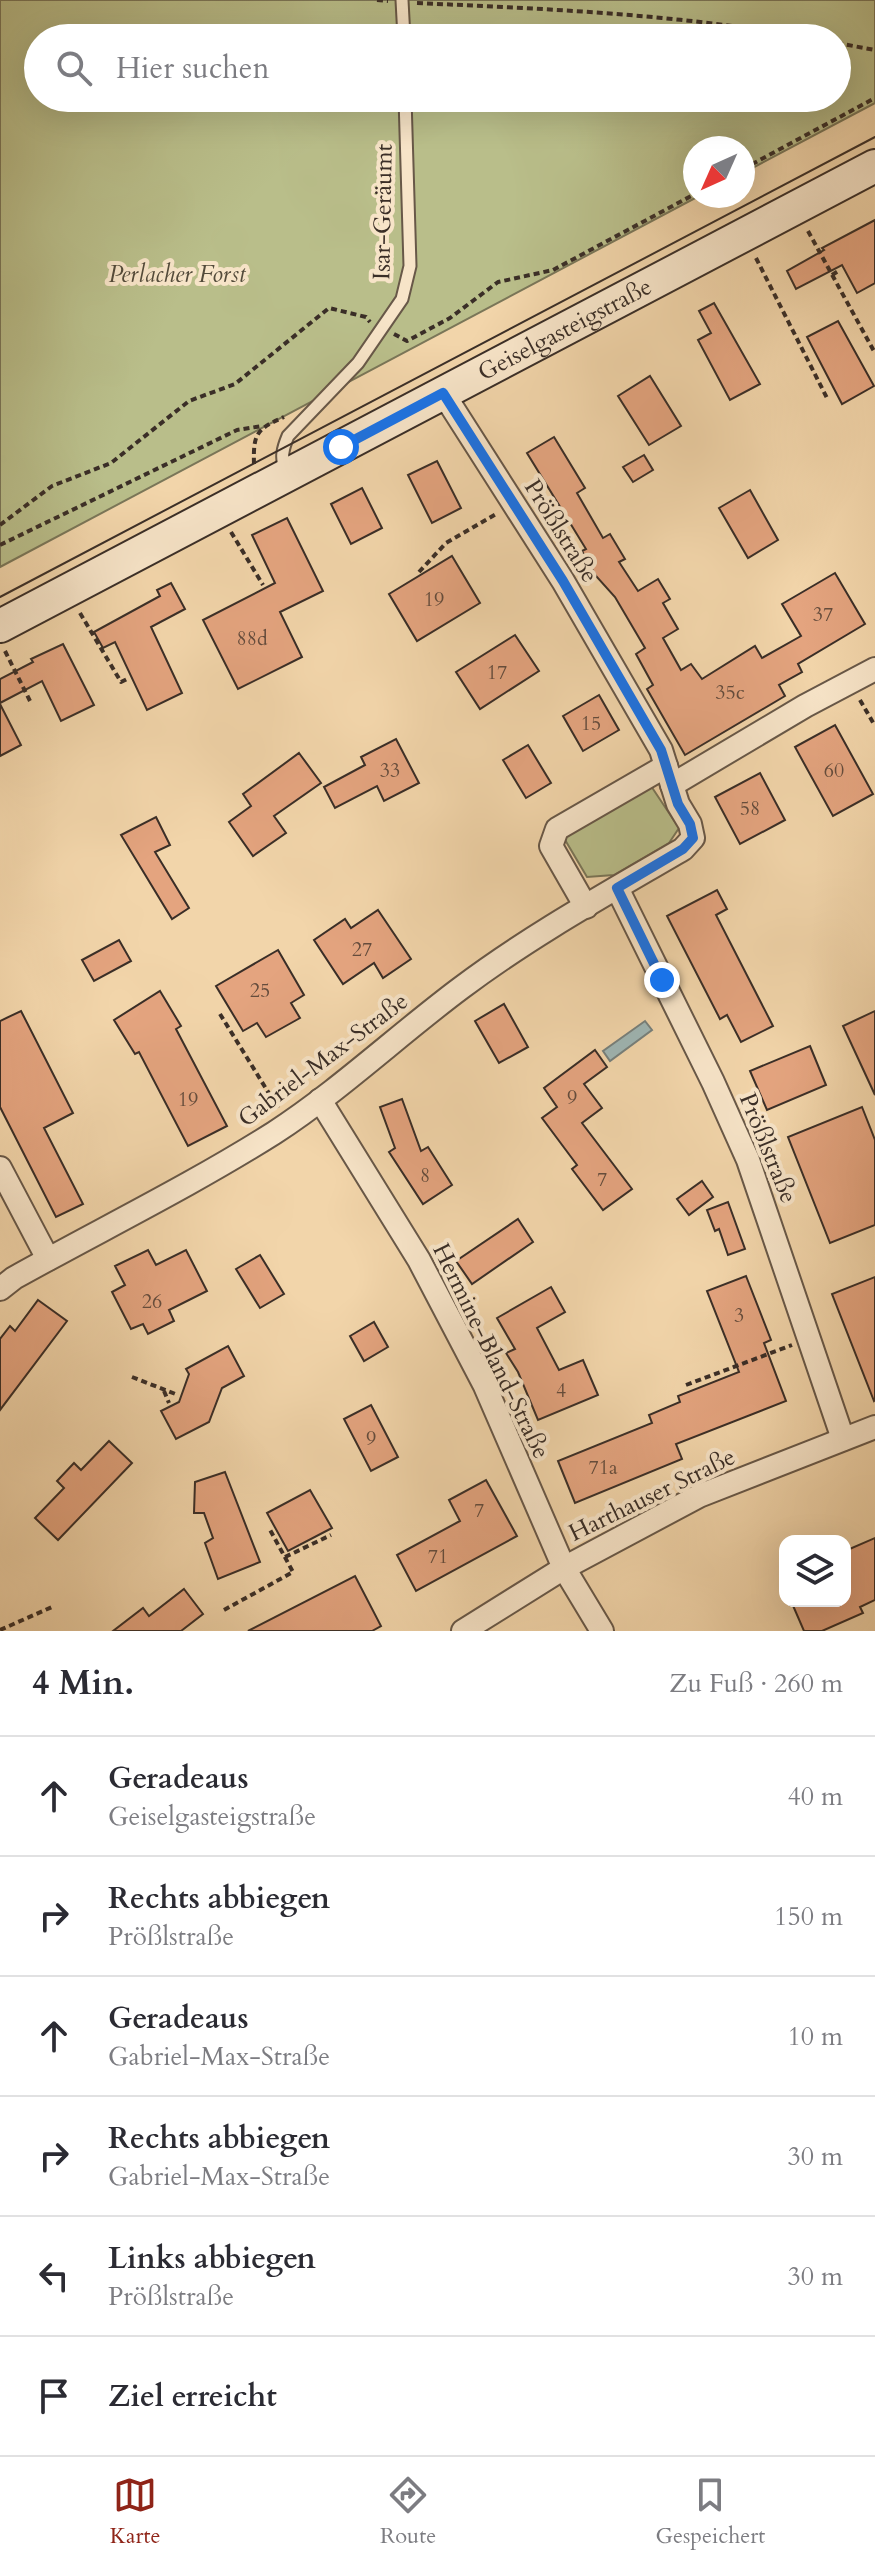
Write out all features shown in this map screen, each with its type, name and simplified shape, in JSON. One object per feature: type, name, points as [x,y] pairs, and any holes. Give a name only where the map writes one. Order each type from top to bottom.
[{"type":"main road","name":"Geiselgasteigstraße","points":[[0,626],[875,166]]},
{"type":"street","name":"Prößlstraße","points":[[443,393],[570,594],[661,750],[669,776]]},
{"type":"street","points":[[586,907],[551,846],[557,829],[669,776],[875,669]]},
{"type":"street","name":"Gabriel-Max-Straße","points":[[0,1289],[48,1259],[196,1179],[288,1123],[462,987],[683,849],[693,838],[669,776]]},
{"type":"street","name":"Prößlstraße","points":[[617,888],[748,1160],[843,1439]]},
{"type":"street","name":"Hermine-Bland-Straße","points":[[320,1100],[419,1260],[456,1328],[485,1386],[564,1568],[602,1631]]},
{"type":"street","points":[[0,1168],[48,1259]]},
{"type":"street","name":"Harthauser Straße","points":[[463,1631],[564,1568],[699,1496],[875,1427]]},
{"type":"lane","points":[[402,1],[403,24]]},
{"type":"lane","name":"Isar-Geräumt","points":[[288,475],[282,462],[288,436],[358,363],[402,299],[410,266],[405,112]]},
{"type":"path","points":[[377,0],[583,10],[728,24]]},
{"type":"path","points":[[851,46],[875,50]]},
{"type":"path","points":[[851,111],[875,98]]},
{"type":"path","points":[[755,163],[849,112]]},
{"type":"path","points":[[0,525],[52,486],[111,463],[189,401],[235,384],[329,308],[366,317],[380,333],[395,334],[407,341],[463,310],[498,282],[553,270],[683,200]]},
{"type":"path","points":[[795,208],[875,353]]},
{"type":"path","points":[[744,234],[828,400]]},
{"type":"path","points":[[832,275],[840,270]]},
{"type":"path","points":[[0,545],[237,430],[262,426]]},
{"type":"path","points":[[419,572],[446,543],[514,504]]},
{"type":"path","points":[[219,511],[263,585]]},
{"type":"path","points":[[67,591],[121,682],[129,678]]},
{"type":"path","points":[[8,658],[30,701]]},
{"type":"path","points":[[850,682],[875,726]]},
{"type":"path","points":[[220,1014],[288,1123]]},
{"type":"path","points":[[686,1385],[809,1339]]},
{"type":"path","points":[[132,1377],[178,1395]]},
{"type":"path","points":[[163,1389],[169,1403]]},
{"type":"path","points":[[224,1610],[293,1572],[269,1528]]},
{"type":"path","points":[[285,1557],[331,1535]]},
{"type":"path","points":[[0,1630],[52,1607]]},
{"type":"green space","name":"Perlacher Forst","points":[[0,0],[875,0],[875,103],[755,167],[755,136],[683,136],[683,204],[0,567]]},
{"type":"green space","points":[[649,783],[679,828],[669,843],[614,875],[587,877],[561,833]]},
{"type":"water","points":[[645,1021],[652,1030],[610,1061],[603,1051]]},
{"type":"building","points":[[875,220],[875,283],[857,293],[842,265],[796,289],[787,271]]},
{"type":"building","points":[[714,303],[760,384],[730,400],[698,340],[711,333],[699,311]]},
{"type":"building","points":[[838,321],[874,386],[842,404],[807,337]]},
{"type":"building","points":[[650,376],[681,426],[649,445],[618,396]]},
{"type":"building","points":[[554,437],[585,488],[577,493],[603,538],[610,534],[625,559],[619,562],[638,591],[658,579],[670,599],[663,603],[678,629],[663,638],[681,670],[691,664],[702,679],[755,646],[762,658],[801,636],[782,604],[835,573],[865,624],[798,664],[802,672],[779,685],[785,696],[685,755],[647,689],[653,685],[636,654],[645,648],[615,597],[596,576],[582,551],[586,549],[527,453]]},
{"type":"building","points":[[644,455],[653,470],[633,482],[623,467]]},
{"type":"building","points":[[437,461],[461,508],[432,523],[408,475]]},
{"type":"building","points":[[362,488],[382,528],[351,544],[331,504]]},
{"type":"building","points":[[750,490],[778,540],[748,558],[719,508]]},
{"type":"building","points":[[287,518],[323,591],[280,612],[302,657],[238,689],[203,620],[275,583],[252,535]]},
{"type":"building","points":[[452,556],[480,603],[417,641],[389,594]]},
{"type":"building","points":[[171,583],[185,609],[151,627],[182,693],[147,710],[115,642],[103,648],[94,632],[160,596],[157,590]]},
{"type":"building","points":[[515,635],[539,671],[480,709],[456,672]]},
{"type":"building","points":[[63,644],[94,705],[61,721],[42,681],[0,703],[0,679],[33,662],[31,659]]},
{"type":"building","points":[[599,695],[619,730],[583,751],[563,716]]},
{"type":"building","points":[[0,704],[21,745],[0,756]]},
{"type":"building","points":[[835,725],[873,794],[833,816],[795,747]]},
{"type":"building","points":[[396,739],[419,783],[384,801],[377,786],[335,808],[324,787],[365,765],[361,757]]},
{"type":"building","points":[[528,745],[551,783],[526,798],[503,760]]},
{"type":"building","points":[[299,753],[321,783],[274,816],[286,833],[253,856],[229,822],[251,806],[243,794]]},
{"type":"building","points":[[760,773],[785,820],[740,844],[715,797]]},
{"type":"building","points":[[156,817],[170,845],[155,852],[189,908],[172,919],[121,835]]},
{"type":"building","points":[[717,890],[727,909],[716,915],[773,1026],[741,1042],[727,1015],[720,1019],[667,916]]},
{"type":"building","points":[[378,910],[411,959],[383,978],[374,963],[343,984],[314,940],[345,919],[351,928]]},
{"type":"building","points":[[119,940],[131,961],[94,981],[82,960]]},
{"type":"building","points":[[278,950],[304,995],[291,1003],[300,1018],[266,1037],[257,1023],[243,1031],[216,986]]},
{"type":"building","points":[[160,991],[181,1026],[176,1029],[227,1126],[188,1146],[139,1052],[135,1054],[114,1020]]},
{"type":"building","points":[[504,1004],[528,1047],[499,1063],[475,1021]]},
{"type":"building","points":[[21,1011],[73,1113],[44,1128],[83,1204],[56,1217],[0,1107],[0,1021]]},
{"type":"building","points":[[875,1011],[875,1095],[843,1026]]},
{"type":"building","points":[[810,1046],[826,1085],[767,1110],[750,1071]]},
{"type":"building","points":[[595,1050],[607,1067],[584,1084],[602,1108],[582,1123],[632,1189],[603,1210],[572,1169],[577,1165],[542,1118],[557,1107],[544,1088]]},
{"type":"building","points":[[402,1099],[421,1151],[428,1147],[452,1185],[423,1204],[389,1152],[395,1148],[380,1107]]},
{"type":"building","points":[[862,1107],[875,1140],[875,1225],[830,1243],[788,1137]]},
{"type":"building","points":[[702,1181],[713,1197],[689,1215],[677,1199]]},
{"type":"building","points":[[728,1202],[745,1249],[728,1255],[719,1229],[715,1231],[707,1210]]},
{"type":"building","points":[[518,1219],[533,1242],[472,1284],[456,1261]]},
{"type":"building","points":[[148,1250],[156,1265],[186,1250],[207,1291],[169,1310],[174,1321],[148,1334],[143,1324],[131,1329],[112,1292],[125,1285],[115,1266]]},
{"type":"building","points":[[260,1255],[284,1294],[260,1308],[236,1269]]},
{"type":"building","points":[[746,1276],[771,1340],[764,1343],[786,1401],[676,1444],[682,1459],[575,1503],[558,1461],[652,1423],[649,1415],[680,1402],[678,1396],[739,1372],[707,1291]]},
{"type":"building","points":[[875,1277],[875,1400],[874,1401],[832,1294]]},
{"type":"building","points":[[551,1287],[565,1312],[537,1328],[559,1370],[583,1360],[598,1395],[538,1420],[518,1372],[506,1353],[515,1349],[497,1318]]},
{"type":"building","points":[[38,1300],[67,1321],[0,1410],[0,1339],[10,1326],[15,1331]]},
{"type":"building","points":[[374,1322],[388,1347],[364,1361],[350,1336]]},
{"type":"building","points":[[228,1346],[244,1376],[222,1388],[209,1422],[176,1439],[161,1411],[179,1402],[189,1374],[186,1369]]},
{"type":"building","points":[[371,1405],[398,1457],[371,1471],[344,1419]]},
{"type":"building","points":[[109,1441],[132,1463],[58,1540],[35,1518],[64,1488],[57,1481],[74,1463],[81,1470]]},
{"type":"building","points":[[225,1472],[260,1562],[218,1579],[205,1543],[213,1538],[204,1513],[194,1513],[195,1482]]},
{"type":"building","points":[[486,1480],[517,1536],[416,1591],[397,1555],[460,1521],[449,1500]]},
{"type":"building","points":[[310,1490],[332,1528],[288,1551],[267,1513]]},
{"type":"building","points":[[875,1538],[875,1600],[860,1607],[863,1613],[822,1631],[804,1631],[794,1607],[851,1607],[851,1548]]},
{"type":"building","points":[[355,1576],[381,1626],[372,1631],[248,1631]]},
{"type":"building","points":[[184,1589],[203,1614],[181,1631],[113,1631],[143,1608],[149,1616]]},
{"type":"tram line","points":[[0,597],[875,137]]},
{"type":"route","points":[[341,447],[443,393],[563,581],[661,750],[678,804],[690,824],[693,838],[683,849],[617,888],[662,980]]}]
